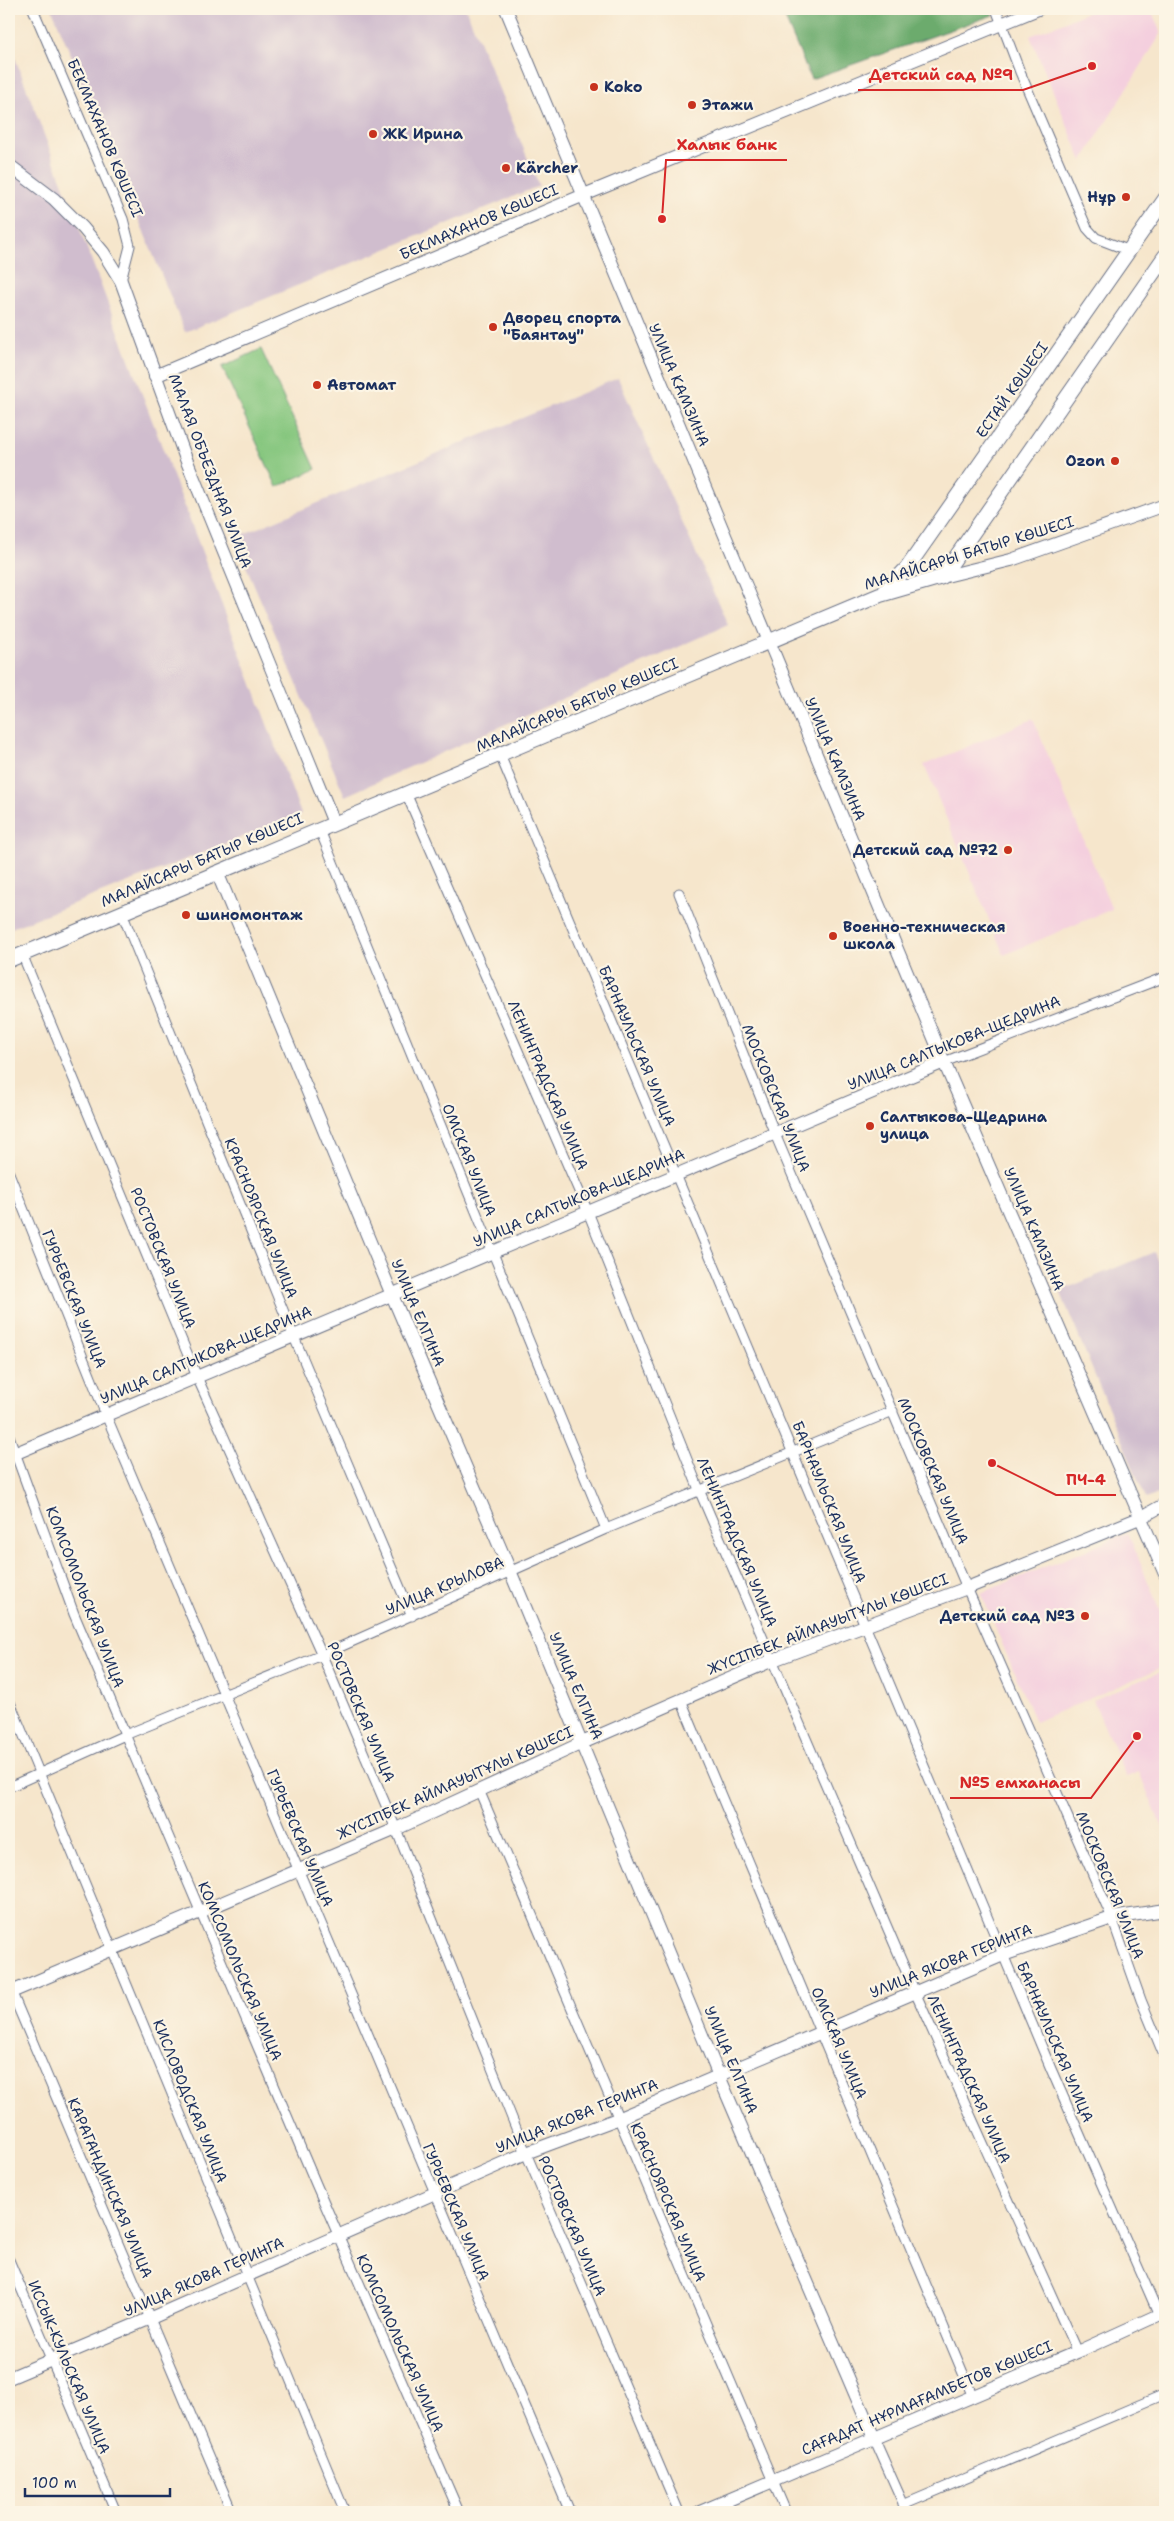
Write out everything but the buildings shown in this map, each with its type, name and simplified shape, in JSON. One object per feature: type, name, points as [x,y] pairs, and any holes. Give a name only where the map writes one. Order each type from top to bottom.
[{"type":"main road","name":"ЕСТАЙ КӨШЕСІ","points":[[880,595],[907,568],[1165,199]]},
{"type":"main road","points":[[942,577],[1165,256]]},
{"type":"main road","name":"МАЛАЙСАРЫ БАТЫР КӨШЕСІ","points":[[9,960],[319,828],[500,755],[880,595],[942,577]]},
{"type":"street","name":"БЕКМАХАНОВ КӨШЕСІ","points":[[33,9],[123,219],[130,246],[121,281]]},
{"type":"street","name":"УЛИЦА КАМЗИНА","points":[[506,9],[768,643],[944,1062],[1165,1574]]},
{"type":"street","points":[[996,9],[1087,228],[1096,238],[1130,251]]},
{"type":"street","name":"БЕКМАХАНОВ КӨШЕСІ","points":[[156,376],[584,196],[1038,9]]},
{"type":"street","name":"МАЛАЯ ОБЪЕЗДНАЯ УЛИЦА","points":[[9,165],[54,199],[83,228],[103,252],[121,281],[186,459],[334,823]]},
{"type":"street","name":"МАЛАЙСАРЫ БАТЫР КӨШЕСІ","points":[[942,577],[1011,560],[1165,505]]},
{"type":"street","name":"БАРНАУЛЬСКАЯ УЛИЦА","points":[[500,755],[1003,1954],[1162,2314]]},
{"type":"street","name":"ЛЕНИНГРАДСКАЯ УЛИЦА","points":[[406,793],[588,1212],[700,1492],[915,1992],[1078,2352]]},
{"type":"street","name":"ОМСКАЯ УЛИЦА","points":[[319,828],[606,1529]]},
{"type":"street","name":"УЛИЦА ЕЛГИНА","points":[[217,872],[720,2076],[905,2509]]},
{"type":"street","name":"МОСКОВСКАЯ УЛИЦА","points":[[679,893],[775,1134],[966,1588],[1112,1918],[1140,2000],[1165,2058]]},
{"type":"street","name":"КРАСНОЯРСКАЯ УЛИЦА","points":[[122,913],[294,1337],[412,1616]]},
{"type":"street","name":"РОСТОВСКАЯ УЛИЦА","points":[[22,954],[197,1377],[322,1655],[396,1829],[526,2153],[679,2512]]},
{"type":"street","name":"УЛИЦА САЛТЫКОВА-ЩЕДРИНА","points":[[12,1454],[944,1062],[1165,977]]},
{"type":"street","name":"ГУРЬЕВСКАЯ УЛИЦА","points":[[9,1174],[106,1414],[433,2193],[570,2512]]},
{"type":"street","name":"УЛИЦА КРЫЛОВА","points":[[9,1787],[38,1772],[125,1735],[322,1655],[511,1573],[606,1529],[700,1492],[893,1411]]},
{"type":"street","name":"КОМСОМОЛЬСКАЯ УЛИЦА","points":[[9,1436],[12,1454],[74,1614],[338,2235],[459,2512]]},
{"type":"street","name":"ЖҮСІПБЕК АЙМАУЫТҰЛЫ КӨШЕСІ","points":[[10,1990],[112,1950],[396,1829],[582,1743],[773,1660],[966,1588],[1142,1517],[1165,1504]]},
{"type":"street","name":"КИСЛОВОДСКАЯ УЛИЦА","points":[[9,1700],[345,2512]]},
{"type":"street","name":"ОМСКАЯ УЛИЦА","points":[[681,1700],[973,2397]]},
{"type":"street","name":"КРАСНОЯРСКАЯ УЛИЦА","points":[[479,1790],[617,2119],[786,2512]]},
{"type":"street","name":"УЛИЦА ЯКОВА ГЕРИНГА","points":[[9,2378],[151,2318],[526,2153],[617,2119],[1003,1954],[1112,1918],[1165,1910]]},
{"type":"street","name":"КАРАГАНДИНСКАЯ УЛИЦА","points":[[10,1990],[232,2512]]},
{"type":"street","name":"ИССЫК-КУЛЬСКАЯ УЛИЦА","points":[[9,2260],[50,2361],[116,2512]]},
{"type":"street","name":"САҒАДАТ НҰРМАҒАМБЕТОВ КӨШЕСІ","points":[[700,2512],[1078,2352],[1162,2314]]},
{"type":"street","points":[[905,2509],[1165,2394]]},
{"type":"shaded area","points":[[52,9],[466,9],[539,186],[185,332]]},
{"type":"shaded area","points":[[1096,9],[1151,9],[1161,34],[1082,161],[1030,36]]},
{"type":"shaded area","points":[[9,42],[301,814],[9,929]]},
{"type":"shaded area","points":[[618,378],[728,625],[345,796],[234,538]]},
{"type":"shaded area","points":[[1033,719],[1112,909],[1004,955],[924,765]]},
{"type":"shaded area","points":[[1154,1252],[1165,1280],[1165,1491],[1146,1499],[1060,1291]]},
{"type":"shaded area","points":[[1128,1533],[1165,1623],[1165,1666],[1035,1722],[981,1593]]},
{"type":"shaded area","points":[[1165,1670],[1165,1835],[1139,1772],[1126,1777],[1093,1700]]},
{"type":"green space","points":[[781,9],[990,9],[993,15],[811,79]]},
{"type":"green space","points":[[261,349],[316,469],[277,487],[222,367]]},
{"type":"place","name":"Детский сад №9","points":[[1092,66]]},
{"type":"place","name":"Koko","points":[[594,87]]},
{"type":"place","name":"Этажи","points":[[692,105]]},
{"type":"place","name":"ЖК Ирина","points":[[373,134]]},
{"type":"place","name":"Kärcher","points":[[506,168]]},
{"type":"place","name":"Нұр","points":[[1126,197]]},
{"type":"place","name":"Халык банк","points":[[662,219]]},
{"type":"place","name":"Дворец спорта \"Баянтау\"","points":[[493,327]]},
{"type":"place","name":"Автомат","points":[[317,385]]},
{"type":"place","name":"Ozon","points":[[1115,461]]},
{"type":"place","name":"Детский сад №72","points":[[1008,850]]},
{"type":"place","name":"шиномонтаж","points":[[186,915]]},
{"type":"place","name":"Военно-техническая школа","points":[[833,936]]},
{"type":"place","name":"Салтыкова-Щедрина улица","points":[[870,1126]]},
{"type":"place","name":"ПЧ-4","points":[[992,1463]]},
{"type":"place","name":"Детский сад №3","points":[[1085,1616]]},
{"type":"place","name":"№5 емханасы","points":[[1137,1736]]}]
